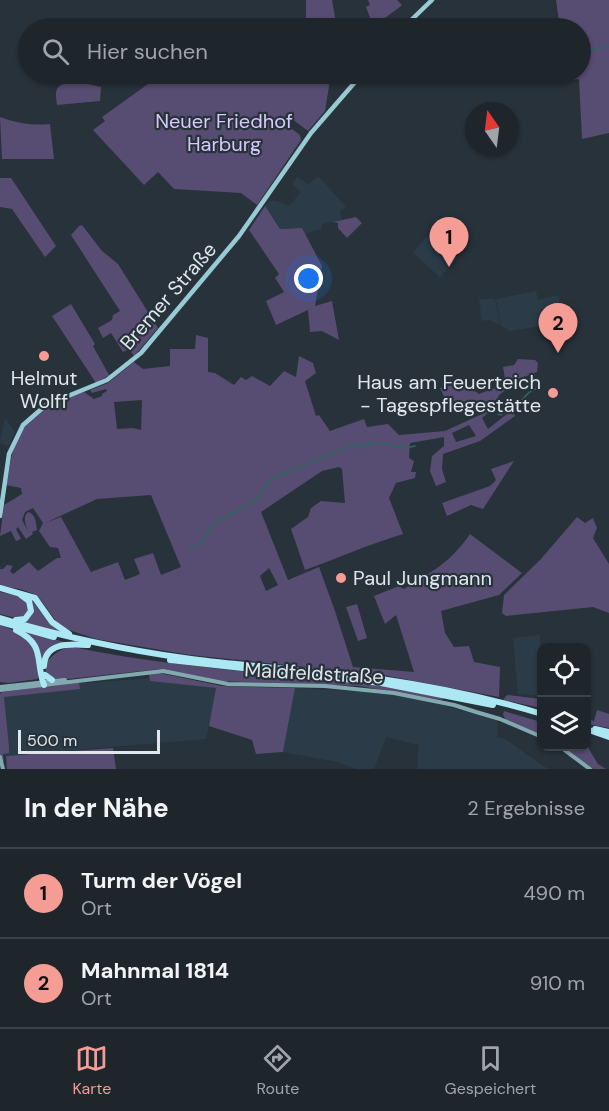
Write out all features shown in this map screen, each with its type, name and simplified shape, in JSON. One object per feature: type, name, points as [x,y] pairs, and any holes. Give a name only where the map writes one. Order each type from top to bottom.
[{"type":"highway","points":[[0,589],[25,597],[31,607],[30,614],[23,620],[1,621]]},
{"type":"highway","points":[[0,589],[27,594],[35,598],[56,626],[80,639]]},
{"type":"highway","points":[[1,621],[130,650],[200,660],[382,679],[443,690],[537,715]]},
{"type":"highway","points":[[1,621],[88,645],[198,664],[381,683],[500,705]]},
{"type":"highway","points":[[1,621],[20,631],[32,642],[39,655],[45,679]]},
{"type":"highway","points":[[45,679],[45,659],[53,649],[65,644],[88,645]]},
{"type":"highway","points":[[34,682],[45,679]]},
{"type":"highway","points":[[591,734],[609,732]]},
{"type":"highway","points":[[591,735],[609,740]]},
{"type":"main road","points":[[413,18],[432,0]]},
{"type":"main road","name":"Bremer Straße","points":[[0,516],[9,454],[23,425],[46,405],[97,386],[114,376],[141,353],[239,236],[310,134],[353,84]]},
{"type":"main road","name":"Maldfeldstraße","points":[[45,679],[80,680],[163,671],[228,684],[318,685],[371,690],[454,705],[500,719],[537,735]]},
{"type":"main road","name":"Maldfeldstraße","points":[[0,686],[45,679],[80,680]]},
{"type":"main road","name":"Maldfeldstraße","points":[[0,686],[34,682]]},
{"type":"main road","points":[[565,751],[590,769]]},
{"type":"main road","points":[[1,761],[3,769]]},
{"type":"shaded area","points":[[297,177],[308,184],[317,177],[320,178],[346,207],[340,211],[342,220],[322,224],[321,229],[305,234],[302,228],[280,229],[265,206],[271,201],[277,201],[289,206],[301,192],[292,184]]},
{"type":"shaded area","points":[[427,236],[457,258],[440,277],[413,253]]},
{"type":"shaded area","points":[[536,291],[538,300],[558,295],[564,322],[510,331],[501,326],[496,299]]},
{"type":"shaded area","points":[[495,299],[500,325],[489,320],[482,321],[479,300]]},
{"type":"shaded area","points":[[5,418],[15,432],[8,446],[0,443]]},
{"type":"shaded area","points":[[540,635],[540,643],[537,643],[537,696],[518,694],[513,638]]},
{"type":"shaded area","points":[[164,677],[217,689],[206,739],[4,756],[0,694],[2,692],[86,681],[87,683]]},
{"type":"shaded area","points":[[295,688],[385,693],[431,702],[496,720],[497,737],[505,739],[548,769],[417,769],[419,745],[386,737],[374,769],[355,769],[338,762],[283,752]]},
{"type":"green space","points":[[306,0],[332,0],[335,18],[306,18]]},
{"type":"green space","points":[[368,0],[397,0],[402,5],[384,18],[370,18],[366,7],[370,5]]},
{"type":"green space","points":[[556,0],[609,0],[609,133],[582,139],[579,84],[591,84],[591,18],[559,18]]},
{"type":"green space","points":[[88,84],[101,87],[100,101],[57,105],[56,94],[61,85]]},
{"type":"green space","name":"Neuer Friedhof Harburg","points":[[148,84],[329,84],[325,111],[308,131],[288,116],[283,122],[300,135],[301,140],[257,205],[241,193],[174,189],[158,172],[144,185],[93,130],[105,121],[102,117]]},
{"type":"green space","points":[[0,117],[25,124],[50,124],[54,159],[2,159]]},
{"type":"green space","points":[[0,178],[11,178],[56,246],[45,257],[12,209],[0,207]]},
{"type":"green space","points":[[265,206],[280,229],[302,228],[322,266],[315,306],[332,301],[339,340],[322,331],[310,332],[308,310],[276,325],[266,301],[284,292],[275,278],[279,274],[249,230]]},
{"type":"green space","points":[[356,217],[362,223],[347,238],[338,228],[338,223],[333,222]]},
{"type":"green space","points":[[82,225],[102,251],[118,264],[158,328],[134,356],[129,349],[123,352],[111,333],[103,338],[98,328],[112,320],[113,315],[120,311],[71,235]]},
{"type":"green space","points":[[71,304],[95,344],[93,346],[109,375],[120,369],[96,383],[52,316]]},
{"type":"green space","points":[[196,335],[208,338],[208,372],[215,373],[234,385],[241,377],[246,380],[252,376],[270,386],[284,371],[296,377],[299,356],[313,363],[316,373],[305,381],[316,416],[319,415],[330,431],[364,419],[367,427],[388,424],[399,435],[445,431],[482,414],[460,402],[446,401],[440,388],[463,383],[479,394],[506,384],[503,367],[514,365],[518,359],[535,360],[538,363],[537,372],[508,383],[509,387],[498,396],[499,403],[482,418],[488,429],[512,410],[515,416],[480,441],[443,454],[442,469],[446,482],[436,486],[430,471],[432,456],[444,446],[444,437],[410,443],[409,458],[414,461],[411,472],[416,472],[415,478],[396,483],[389,498],[403,534],[305,570],[291,529],[308,517],[311,508],[321,501],[345,503],[342,469],[339,467],[322,471],[261,512],[288,580],[319,567],[353,667],[414,672],[396,615],[385,624],[374,596],[399,586],[404,589],[432,571],[448,559],[470,534],[522,573],[499,595],[441,611],[445,633],[454,647],[469,646],[474,662],[500,667],[499,697],[383,675],[190,655],[96,639],[60,627],[34,594],[0,586],[0,569],[7,565],[13,566],[10,571],[13,574],[29,562],[38,571],[57,558],[61,558],[58,548],[50,547],[39,531],[43,523],[33,508],[25,512],[22,520],[28,531],[25,517],[28,512],[33,515],[37,530],[32,532],[33,534],[26,539],[18,527],[16,529],[21,539],[16,541],[11,531],[0,536],[4,505],[22,494],[21,488],[6,485],[15,444],[26,424],[40,411],[75,395],[84,392],[94,399],[102,396],[107,391],[106,389],[92,393],[90,390],[108,383],[134,362],[143,369],[170,366],[170,349],[195,349]],"holes":[[[142,400],[141,430],[117,429],[114,402]],[[469,425],[476,436],[456,442],[452,433]],[[151,495],[181,567],[161,575],[153,553],[134,559],[140,574],[125,580],[118,562],[91,572],[61,517],[45,523],[97,499]],[[269,568],[278,585],[266,591],[260,576]]]},
{"type":"green space","points":[[514,461],[483,509],[471,505],[447,516],[442,503],[490,486],[496,480],[491,469]]},
{"type":"green space","points":[[577,517],[585,523],[593,518],[597,528],[593,538],[609,564],[609,613],[593,607],[506,616],[502,613],[504,595],[540,560]]},
{"type":"green space","points":[[0,592],[21,596],[29,602],[29,614],[20,619],[0,614]]},
{"type":"green space","points":[[28,596],[64,633],[21,622],[33,612]]},
{"type":"green space","points":[[357,604],[367,638],[358,641],[346,607]]},
{"type":"green space","points":[[0,625],[19,633],[30,643],[36,656],[39,676],[37,679],[0,682]]},
{"type":"green space","points":[[20,630],[68,643],[56,646],[43,667],[41,658]]},
{"type":"green space","points":[[73,647],[119,656],[351,682],[444,696],[442,700],[359,686],[218,681],[160,669],[68,679],[52,679],[46,675],[45,663],[61,650]]},
{"type":"green space","points":[[159,673],[222,686],[295,688],[283,752],[256,754],[252,740],[209,726],[216,688],[150,681],[149,674]]},
{"type":"green space","points":[[79,682],[80,689],[4,697],[9,753],[3,754],[4,762],[0,756],[0,694]]},
{"type":"green space","points":[[507,695],[537,699],[537,707],[503,700]]},
{"type":"green space","points":[[597,710],[609,714],[609,728],[591,725],[591,720],[594,721]]},
{"type":"green space","points":[[504,711],[537,721],[537,734],[506,720],[503,715]]},
{"type":"green space","points":[[113,748],[116,769],[7,769],[6,756]]},
{"type":"green space","points":[[568,751],[590,751],[598,764],[606,769],[593,769]]},
{"type":"waterway","points":[[591,49],[609,47]]},
{"type":"waterway","points":[[498,414],[501,415],[514,407],[538,388]]},
{"type":"waterway","points":[[189,551],[203,541],[213,524],[258,499],[269,481],[274,478],[352,445],[360,444],[367,447],[370,442],[406,448],[415,446]]},
{"type":"place","name":"Turm der Vögel","points":[[449,267]]},
{"type":"place","name":"Mahnmal 1814","points":[[558,353]]},
{"type":"place","name":"Helmut Wolff","points":[[44,356]]},
{"type":"place","name":"Haus am Feuerteich - Tagespflegestätte","points":[[553,393]]},
{"type":"place","name":"Paul Jungmann","points":[[341,578]]}]
